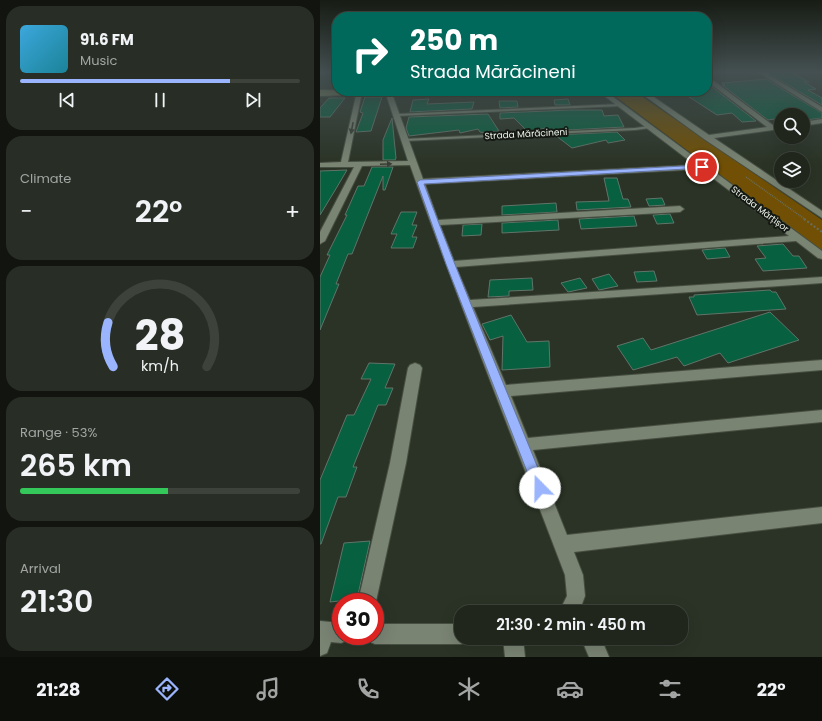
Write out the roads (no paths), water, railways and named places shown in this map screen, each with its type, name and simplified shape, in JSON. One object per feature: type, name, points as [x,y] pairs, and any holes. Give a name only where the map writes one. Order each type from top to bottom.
[{"type":"street","points":[[344,165],[357,103]]},
{"type":"street","points":[[392,103],[404,140],[450,264],[563,544],[574,575],[576,596],[572,605]]},
{"type":"street","name":"Strada Mărțișor","points":[[617,103],[822,256]]},
{"type":"street","points":[[658,103],[822,215]]},
{"type":"street","points":[[740,103],[773,128]]},
{"type":"street","points":[[810,103],[822,110]]},
{"type":"street","points":[[810,123],[822,121]]},
{"type":"street","points":[[707,137],[773,128]]},
{"type":"street","points":[[320,165],[413,163]]},
{"type":"street","points":[[320,241],[359,164]]},
{"type":"street","points":[[420,182],[702,167]]},
{"type":"street","points":[[435,223],[680,209]]},
{"type":"street","points":[[450,264],[798,238]]},
{"type":"street","points":[[466,304],[822,280]]},
{"type":"street","points":[[502,391],[822,365]]},
{"type":"street","points":[[370,593],[398,464],[415,368]]},
{"type":"street","points":[[522,445],[822,416]]},
{"type":"street","points":[[563,544],[822,515]]},
{"type":"street","points":[[384,634],[454,634]]},
{"type":"street","points":[[514,645],[515,657]]},
{"type":"street","points":[[595,645],[599,657]]},
{"type":"lane","points":[[396,115],[620,105]]},
{"type":"lane","name":"Strada Mărăcineni","points":[[404,140],[635,129],[649,127]]}]
